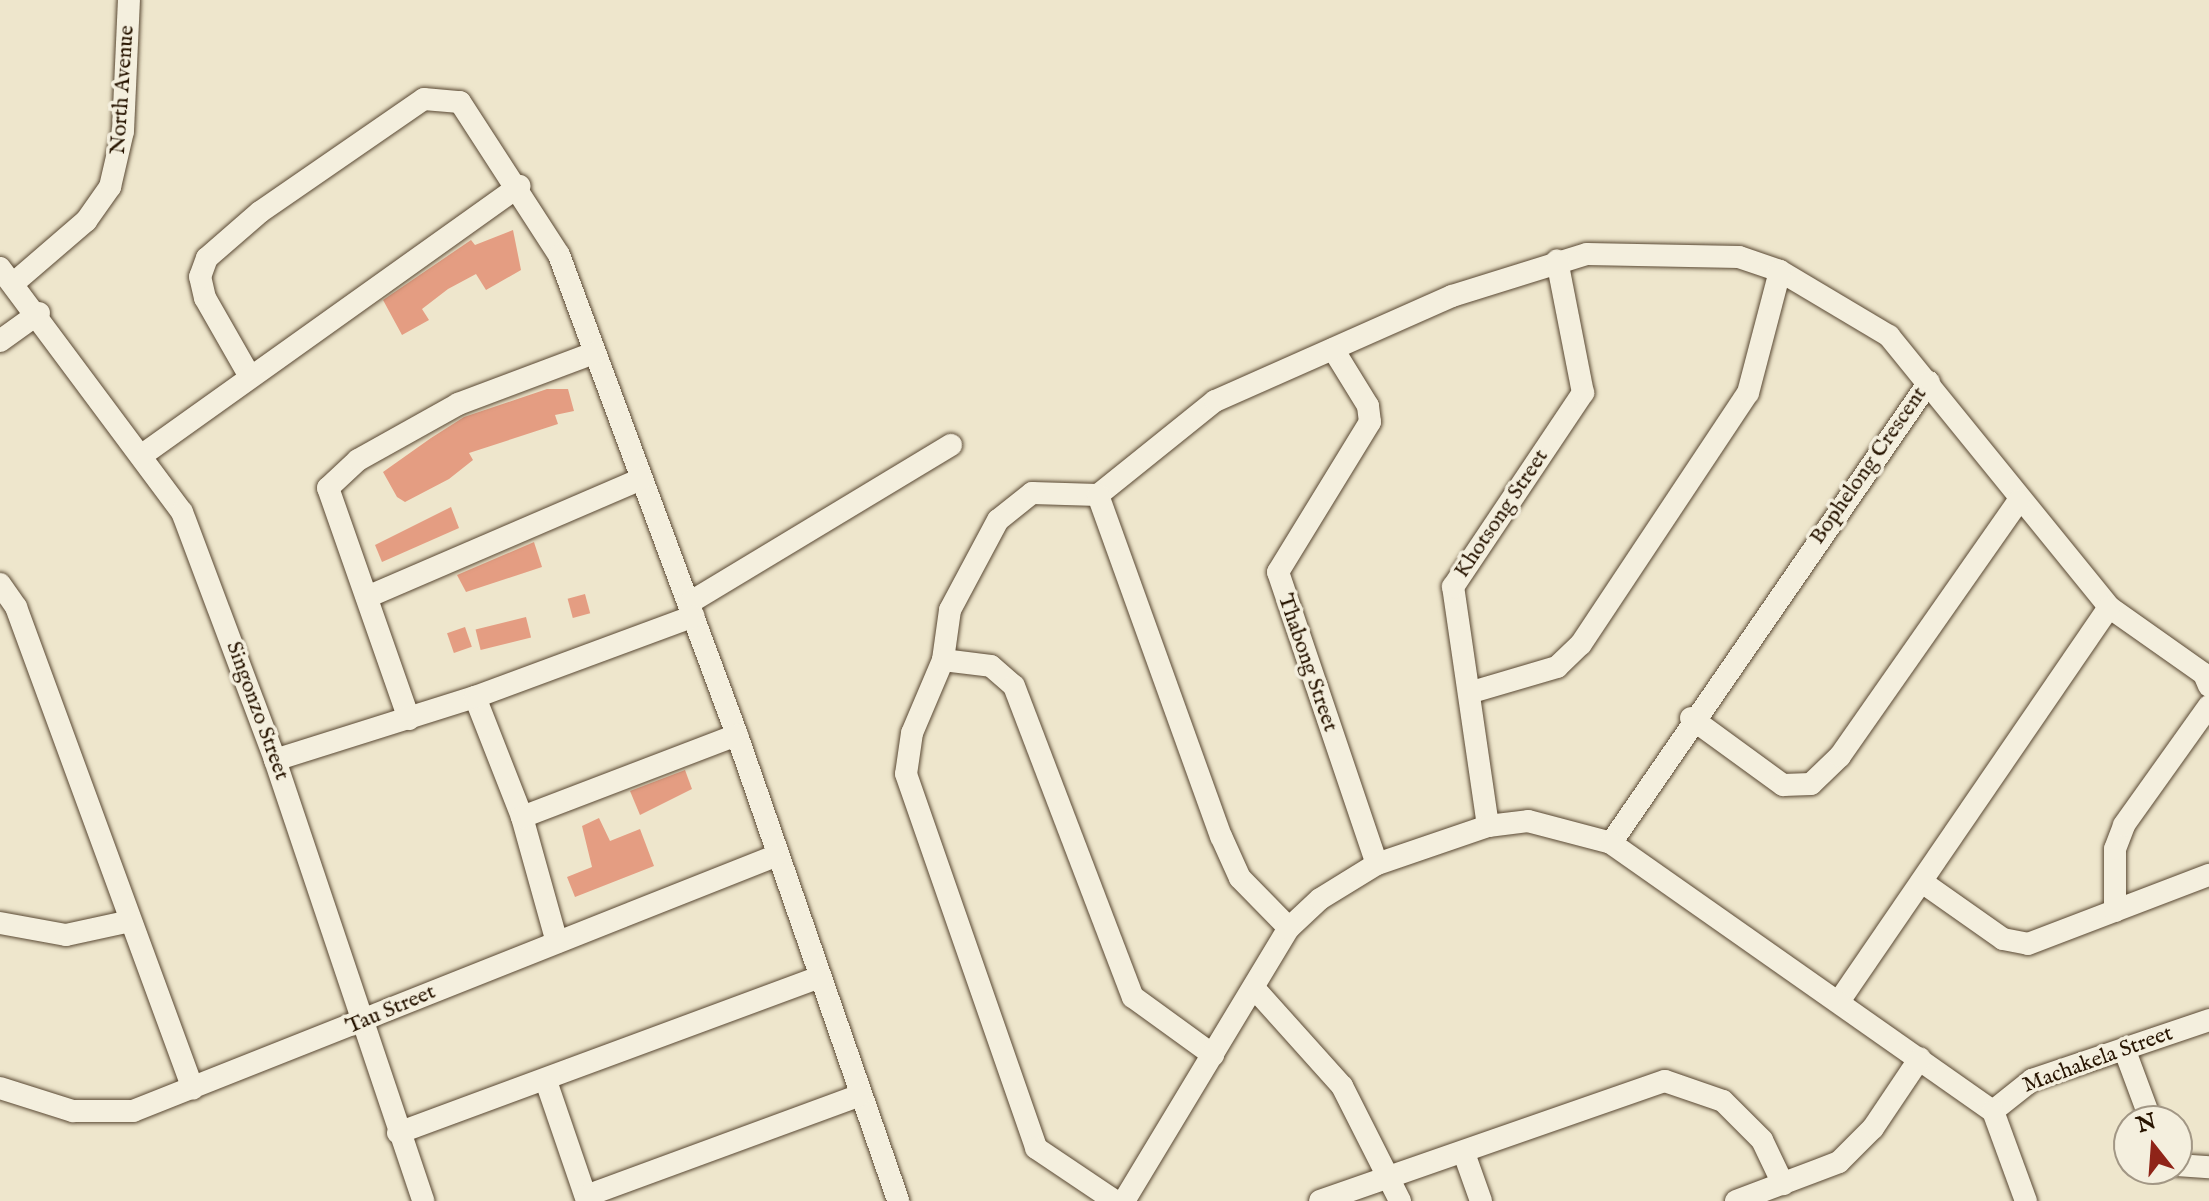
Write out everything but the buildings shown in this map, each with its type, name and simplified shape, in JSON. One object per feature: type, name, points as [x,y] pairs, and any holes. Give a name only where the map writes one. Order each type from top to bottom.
[{"type":"street","name":"North Avenue","points":[[7,275],[86,221],[110,187],[123,131],[129,0]]},
{"type":"street","points":[[249,375],[200,277],[218,246],[260,212],[433,96],[460,102],[553,240],[737,735],[775,856],[898,1201]]},
{"type":"street","points":[[145,453],[249,375],[519,186]]},
{"type":"street","name":"Bophelong Crescent","points":[[1098,495],[1215,401],[1333,349],[1557,261],[1605,252],[1739,257],[1780,271],[1889,336],[1929,382],[1691,718],[1611,843]]},
{"type":"street","name":"Khotsong Street","points":[[1488,826],[1472,692],[1453,587],[1583,393],[1557,261]]},
{"type":"street","points":[[1472,692],[1557,667],[1581,644],[1748,393],[1780,271]]},
{"type":"street","name":"Singonzo Street","points":[[7,275],[145,453],[182,512],[275,760],[423,1201]]},
{"type":"street","points":[[0,341],[39,313]]},
{"type":"street","name":"Thabong Street","points":[[1333,349],[1370,422],[1278,572],[1377,864]]},
{"type":"street","points":[[409,719],[367,597],[327,500],[333,480],[479,393],[594,353]]},
{"type":"street","points":[[1929,382],[2019,500],[2109,607],[2204,674],[2209,686]]},
{"type":"street","points":[[275,760],[475,697],[691,610],[951,445]]},
{"type":"street","points":[[367,597],[641,479]]},
{"type":"street","points":[[1115,1201],[1036,1148],[906,774],[912,733],[943,660],[950,610],[998,520],[1032,493],[1098,495],[1226,849],[1240,878],[1289,928]]},
{"type":"street","points":[[1691,718],[1783,785],[1811,784],[1840,756],[2019,500]]},
{"type":"street","points":[[0,584],[193,1089]]},
{"type":"street","points":[[1840,1000],[2109,607]]},
{"type":"street","points":[[943,660],[991,666],[1014,686],[1133,997],[1213,1055]]},
{"type":"street","points":[[475,697],[522,817],[557,942]]},
{"type":"street","points":[[2115,911],[2115,849],[2124,825],[2209,706]]},
{"type":"street","points":[[522,817],[737,735]]},
{"type":"street","points":[[1124,1201],[1289,928],[1333,888],[1377,864],[1488,826],[1544,822],[1611,843],[1840,1000],[1993,1111],[2026,1201]]},
{"type":"street","name":"Tau Street","points":[[0,1088],[53,1107],[112,1113],[193,1089],[364,1024],[557,942],[775,856]]},
{"type":"street","points":[[1922,882],[2014,944],[2115,911],[2209,875]]},
{"type":"street","points":[[0,923],[66,935],[131,921]]},
{"type":"street","points":[[398,1133],[546,1081],[820,977]]},
{"type":"street","points":[[1254,988],[1342,1086],[1400,1201]]},
{"type":"street","name":"Machakela Street","points":[[1993,1111],[2032,1080],[2209,1020]]},
{"type":"street","points":[[2125,1051],[2145,1105]]},
{"type":"street","points":[[1736,1201],[1783,1184],[1854,1151],[1920,1058]]},
{"type":"street","points":[[546,1081],[587,1199],[860,1095]]},
{"type":"street","points":[[1320,1201],[1389,1177],[1465,1156],[1647,1085],[1677,1081],[1723,1101],[1750,1127],[1783,1184]]},
{"type":"street","points":[[1465,1156],[1481,1201]]}]
